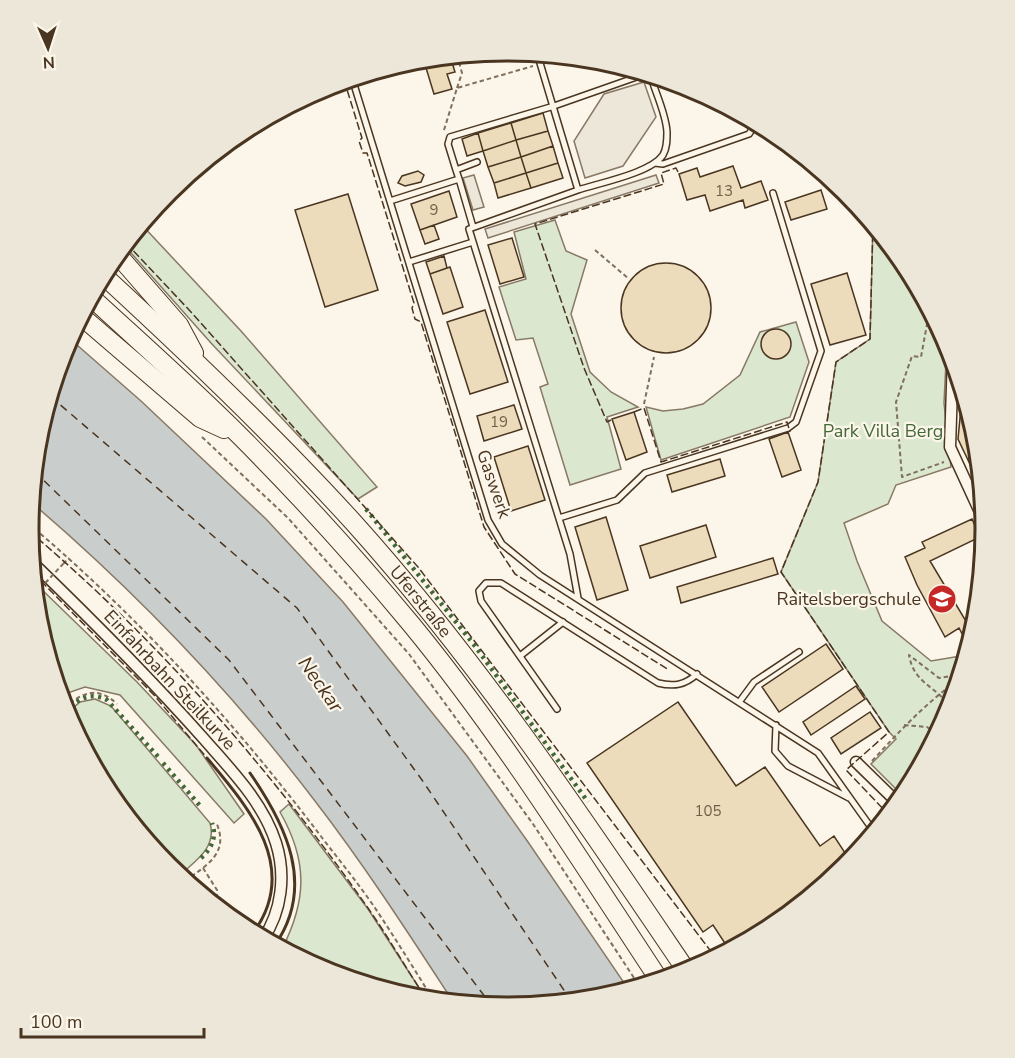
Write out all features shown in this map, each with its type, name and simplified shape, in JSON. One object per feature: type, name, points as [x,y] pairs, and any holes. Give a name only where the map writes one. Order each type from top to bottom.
[{"type":"highway","points":[[123,261],[179,325],[201,365]]},
{"type":"highway","name":"Uferstraße","points":[[110,282],[201,365],[354,524],[431,614],[511,718],[681,964]]},
{"type":"highway","name":"Uferstraße","points":[[98,303],[240,436],[334,536],[410,623],[463,691],[536,793],[655,974]]},
{"type":"highway","points":[[87,321],[200,418],[240,436]]},
{"type":"street","points":[[954,388],[950,447],[975,502]]},
{"type":"street","name":"Einfahrbahn Steilkurve","points":[[41,571],[176,708],[254,799],[271,830],[280,860],[281,886],[273,922],[267,932]]},
{"type":"street","points":[[860,766],[891,797]]},
{"type":"lane","points":[[540,64],[578,190]]},
{"type":"lane","points":[[473,227],[448,144],[450,137],[636,78]]},
{"type":"lane","points":[[578,598],[570,554],[468,229],[644,169],[655,163],[663,154],[667,143],[667,130],[652,83]]},
{"type":"lane","name":"Gaswerk","points":[[354,86],[488,520],[502,544],[540,575],[818,753],[870,826]]},
{"type":"lane","points":[[655,163],[663,164],[749,134],[752,129]]},
{"type":"lane","points":[[456,170],[477,162]]},
{"type":"lane","points":[[390,201],[459,179]]},
{"type":"lane","points":[[559,518],[617,500],[645,473],[788,428],[796,422],[821,351],[773,193]]},
{"type":"lane","points":[[409,262],[473,242]]},
{"type":"lane","points":[[557,709],[479,596],[481,587],[486,583],[501,583],[658,683],[669,686],[680,685],[690,681],[697,674]]},
{"type":"lane","points":[[520,656],[563,622]]},
{"type":"lane","points":[[740,702],[754,682],[799,652]]},
{"type":"lane","points":[[776,725],[775,751],[788,766],[851,799]]},
{"type":"path","points":[[448,144],[444,130],[462,73],[459,64]]},
{"type":"path","points":[[457,88],[540,64]]},
{"type":"path","points":[[595,250],[629,279]]},
{"type":"path","points":[[928,321],[921,357],[912,356],[896,402],[902,477],[955,459]]},
{"type":"path","points":[[644,404],[654,357]]},
{"type":"path","points":[[194,430],[288,518],[410,654],[533,824],[635,980]]},
{"type":"path","points":[[39,533],[148,634],[208,698],[258,757],[373,905],[427,990]]},
{"type":"path","points":[[43,586],[69,558]]},
{"type":"path","points":[[943,699],[920,680],[911,668],[909,655],[939,678],[952,676]]},
{"type":"path","points":[[860,766],[948,687]]},
{"type":"path","points":[[72,701],[90,693],[101,694],[117,704]]},
{"type":"path","points":[[904,726],[927,727],[931,730]]},
{"type":"path","points":[[193,875],[214,858],[219,850],[221,838],[216,822]]},
{"type":"path","points":[[202,868],[217,890],[217,896]]},
{"type":"green space","points":[[555,220],[566,251],[587,260],[571,314],[590,372],[611,392],[638,407],[607,417],[621,469],[570,485],[540,387],[548,384],[533,338],[516,340],[499,287],[526,279],[514,232]]},
{"type":"green space","points":[[147,230],[241,331],[377,487],[358,499],[211,343],[130,252]]},
{"type":"green space","name":"Park Villa Berg","points":[[873,236],[913,295],[928,322],[946,365],[944,403],[951,467],[896,485],[888,504],[844,523],[882,621],[931,661],[958,656],[928,736],[897,790],[871,764],[896,739],[781,572],[818,482],[836,362],[870,339]]},
{"type":"green space","points":[[796,322],[809,362],[790,417],[661,460],[646,407],[663,411],[703,404],[740,375],[760,332]]},
{"type":"green space","points":[[43,591],[137,682],[196,745],[244,814],[234,823],[120,695],[85,687],[69,693],[55,650]]},
{"type":"green space","points":[[95,699],[111,706],[210,823],[210,840],[207,847],[186,869],[155,838],[118,789],[87,736],[74,707],[80,702]]},
{"type":"green space","points":[[289,804],[368,909],[420,989],[357,973],[285,941],[296,914],[301,880],[296,847],[280,812]]},
{"type":"shaded area","points":[[644,82],[656,117],[623,166],[585,178],[574,141],[604,94]]},
{"type":"shaded area","points":[[474,175],[484,207],[473,210],[463,178]]},
{"type":"shaded area","points":[[656,175],[659,183],[488,238],[485,229]]},
{"type":"water","name":"Neckar","points":[[77,345],[141,401],[266,519],[343,602],[467,756],[624,983],[569,993],[508,998],[447,993],[351,850],[315,801],[250,721],[145,607],[40,510],[40,498],[48,438],[55,408]]},
{"type":"building","points":[[453,64],[455,72],[447,74],[452,89],[434,94],[426,68]]},
{"type":"building","points":[[543,113],[548,131],[516,140],[511,123]]},
{"type":"building","points":[[511,123],[516,140],[483,151],[478,133]]},
{"type":"building","points":[[548,131],[553,146],[521,157],[516,140]]},
{"type":"building","points":[[478,133],[483,151],[467,156],[462,139]]},
{"type":"building","points":[[516,140],[521,157],[488,167],[483,151]]},
{"type":"building","points":[[553,146],[558,163],[526,173],[521,157]]},
{"type":"building","points":[[521,157],[526,173],[494,183],[488,167]]},
{"type":"building","points":[[558,163],[563,178],[531,188],[526,173]]},
{"type":"building","points":[[733,166],[741,188],[761,181],[768,200],[745,208],[743,200],[710,211],[705,195],[687,200],[679,174],[697,168],[700,177]]},
{"type":"building","points":[[418,171],[424,175],[421,182],[405,186],[398,183],[402,176]]},
{"type":"building","points":[[526,173],[531,188],[498,198],[494,183]]},
{"type":"building","points":[[821,190],[827,209],[791,220],[785,202]]},
{"type":"building","points":[[449,191],[457,217],[420,230],[411,204]]},
{"type":"building","points":[[348,194],[378,290],[325,307],[295,210]]},
{"type":"building","points":[[434,225],[439,239],[425,244],[420,230]]},
{"type":"building","points":[[512,238],[524,277],[500,284],[488,245]]},
{"type":"building","points":[[444,256],[447,268],[430,274],[426,262]]},
{"type":"building","points":[[666,263],[683,266],[698,276],[708,291],[711,308],[708,325],[698,340],[683,350],[666,353],[649,350],[634,340],[624,325],[621,308],[624,291],[634,276],[649,266]]},
{"type":"building","points":[[450,267],[463,307],[443,314],[430,274]]},
{"type":"building","points":[[847,273],[866,335],[830,345],[811,284]]},
{"type":"building","points":[[485,310],[508,382],[470,394],[447,322]]},
{"type":"building","points":[[776,329],[787,333],[791,344],[787,355],[776,359],[765,355],[761,344],[765,333]]},
{"type":"building","points":[[514,405],[522,429],[484,441],[477,416]]},
{"type":"building","points":[[634,412],[647,452],[626,460],[612,419]]},
{"type":"building","points":[[960,418],[962,418],[970,459],[968,460],[958,439]]},
{"type":"building","points":[[788,432],[801,470],[782,477],[769,439]]},
{"type":"building","points":[[528,446],[545,500],[511,511],[494,457]]},
{"type":"building","points":[[720,459],[725,476],[672,492],[667,475]]},
{"type":"building","points":[[606,517],[628,590],[597,600],[575,527]]},
{"type":"building","points":[[972,519],[976,528],[976,539],[930,561],[966,622],[963,636],[959,628],[945,637],[917,585],[905,557],[925,548],[922,542]]},
{"type":"building","points":[[706,525],[716,557],[650,578],[640,546]]},
{"type":"building","points":[[773,558],[778,574],[681,603],[677,587]]},
{"type":"building","points":[[826,644],[843,669],[779,712],[762,687]]},
{"type":"building","points":[[856,686],[865,699],[811,735],[803,722]]},
{"type":"building","points":[[678,702],[736,786],[765,767],[820,846],[834,836],[845,853],[793,901],[768,919],[725,944],[713,925],[703,932],[587,763]]},
{"type":"building","points":[[870,712],[881,728],[841,754],[831,738]]},
{"type":"ferry route","points":[[57,402],[297,608],[422,780],[566,993]]},
{"type":"ferry route","points":[[42,479],[229,660],[485,997]]},
{"type":"hedge","points":[[366,509],[475,646],[588,802]]},
{"type":"hedge","points":[[74,704],[84,698],[95,696],[107,700],[161,760]]},
{"type":"hedge","points":[[163,763],[202,808]]},
{"type":"hedge","points":[[201,858],[212,842],[214,833],[212,823]]},
{"type":"hedge","points":[[187,870],[191,867]]},
{"type":"fence","points":[[347,89],[362,138],[359,141],[363,153],[367,153],[414,303],[412,308],[415,319],[421,322],[484,527],[515,574],[669,670]]},
{"type":"fence","points":[[611,420],[607,422],[584,368],[535,224],[664,184],[661,173],[676,168],[679,174]]},
{"type":"fence","points":[[873,236],[870,339],[836,362],[818,482],[781,572],[889,732],[846,770],[883,809]]},
{"type":"fence","points":[[132,249],[191,312],[418,567],[711,951]]},
{"type":"fence","points":[[634,412],[644,408],[661,462],[787,422],[790,432]]},
{"type":"fence","points":[[39,540],[123,616],[252,757],[292,806],[368,908],[420,989]]},
{"type":"fence","points":[[42,582],[154,695],[207,758]]},
{"type":"wall","points":[[207,758],[253,818],[264,840],[271,862],[272,885],[267,909],[257,925]]},
{"type":"wall","points":[[250,773],[285,835],[295,878],[293,901],[287,923],[279,938]]},
{"type":"place","name":"Raitelsbergschule","points":[[942,599]]}]
